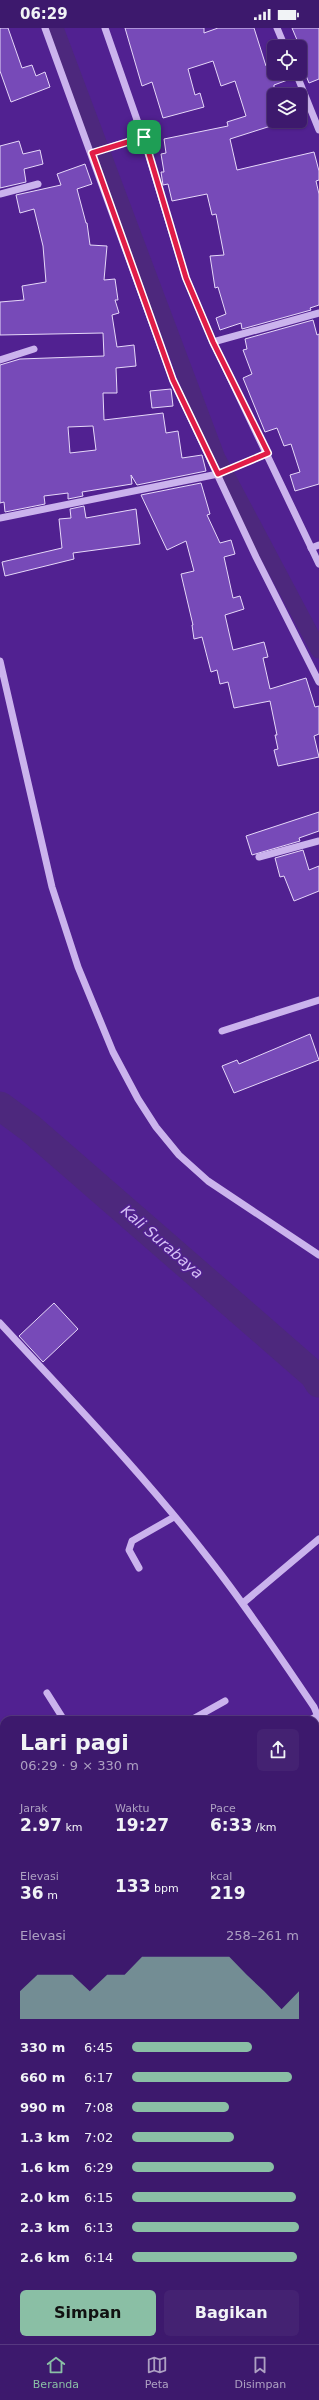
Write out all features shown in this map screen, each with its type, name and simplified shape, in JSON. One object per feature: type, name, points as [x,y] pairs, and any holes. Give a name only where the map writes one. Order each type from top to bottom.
[{"type":"street","points":[[45,28],[95,152],[173,380],[220,473],[319,682]]},
{"type":"street","points":[[106,28],[144,137],[186,278],[213,342],[268,453],[319,564]]},
{"type":"street","points":[[277,28],[282,40]]},
{"type":"street","points":[[299,80],[319,130]]},
{"type":"street","points":[[95,152],[144,137]]},
{"type":"street","points":[[0,194],[38,184]]},
{"type":"street","points":[[213,342],[319,313]]},
{"type":"street","points":[[0,360],[34,349]]},
{"type":"street","points":[[0,518],[220,473],[268,453]]},
{"type":"street","points":[[311,548],[319,545]]},
{"type":"street","points":[[0,661],[52,888],[78,967],[113,1052],[134,1092],[156,1127],[179,1155],[208,1181],[319,1255]]},
{"type":"street","points":[[259,857],[319,841]]},
{"type":"street","points":[[222,1031],[319,1000]]},
{"type":"street","points":[[0,1323],[174,1517],[243,1603],[314,1707],[317,1716]]},
{"type":"street","points":[[139,1568],[129,1550],[132,1541],[174,1517]]},
{"type":"street","points":[[243,1603],[319,1539]]},
{"type":"street","points":[[47,1693],[61,1716]]},
{"type":"street","points":[[198,1716],[225,1701]]},
{"type":"building","points":[[0,28],[8,28],[22,68],[32,65],[36,76],[45,72],[50,87],[11,102],[0,71]]},
{"type":"building","points":[[125,28],[204,28],[204,33],[218,28],[254,28],[267,66],[267,80],[288,80],[274,85],[274,88],[267,88],[267,127],[230,139],[237,170],[314,152],[319,171],[319,180],[316,181],[319,194],[319,305],[310,308],[311,310],[242,329],[241,323],[220,330],[216,318],[226,314],[218,287],[215,288],[210,256],[224,255],[216,214],[212,215],[207,194],[172,201],[168,184],[163,185],[161,172],[164,172],[161,154],[166,153],[164,139],[228,126],[227,122],[246,116],[235,81],[221,86],[213,61],[188,69],[195,95],[200,93],[204,107],[163,118],[152,82],[142,86]]},
{"type":"building","points":[[292,28],[319,28],[319,79],[309,83],[307,78],[307,40],[297,40]]},
{"type":"building","points":[[19,141],[23,154],[40,150],[43,164],[24,169],[26,182],[0,188],[0,146]]},
{"type":"building","points":[[85,164],[92,184],[77,189],[87,223],[90,245],[107,246],[104,280],[115,279],[118,300],[115,300],[119,313],[112,315],[117,347],[134,345],[136,366],[116,368],[117,393],[103,393],[104,420],[163,413],[166,433],[178,431],[182,458],[202,455],[206,471],[137,485],[131,475],[132,484],[82,492],[83,496],[68,499],[68,493],[44,496],[45,504],[5,512],[4,502],[0,503],[0,365],[20,359],[104,356],[103,333],[0,335],[0,302],[24,300],[22,286],[46,282],[43,246],[34,209],[20,213],[16,195],[61,185],[57,174]],"holes":[[[93,426],[96,450],[70,453],[68,427]]]},
{"type":"building","points":[[313,320],[317,335],[319,334],[319,484],[295,491],[290,475],[300,472],[291,444],[284,446],[277,428],[265,432],[243,378],[252,374],[243,350],[247,349],[245,339]]},
{"type":"building","points":[[171,389],[173,406],[152,408],[150,391]]},
{"type":"building","points":[[201,483],[210,514],[207,515],[220,543],[231,540],[235,554],[224,557],[233,598],[240,596],[244,609],[225,615],[233,650],[264,642],[268,657],[263,658],[270,689],[306,678],[315,707],[319,706],[319,734],[314,736],[319,757],[278,766],[274,750],[278,749],[275,735],[277,735],[270,701],[234,708],[228,682],[220,684],[217,670],[211,672],[202,637],[194,639],[193,625],[181,574],[194,571],[186,541],[167,550],[141,495]]},
{"type":"building","points":[[84,506],[86,518],[136,509],[140,544],[73,553],[74,559],[5,576],[2,562],[62,548],[59,519],[71,518],[70,509]]},
{"type":"building","points":[[319,812],[319,831],[299,838],[300,841],[252,855],[246,836]]},
{"type":"building","points":[[303,850],[309,870],[319,866],[319,891],[294,901],[284,876],[280,877],[275,858]]},
{"type":"building","points":[[310,1034],[319,1060],[234,1093],[222,1066],[237,1060],[239,1064]]},
{"type":"building","points":[[54,1303],[78,1329],[43,1362],[19,1336]]},
{"type":"waterway","points":[[55,28],[217,458],[319,650]]},
{"type":"waterway","name":"Kali Surabaya","points":[[0,1106],[30,1128],[314,1375],[319,1383]]},
{"type":"route","points":[[144,137],[186,278],[213,342],[268,453],[218,474],[173,380],[92,153],[144,137]]}]
